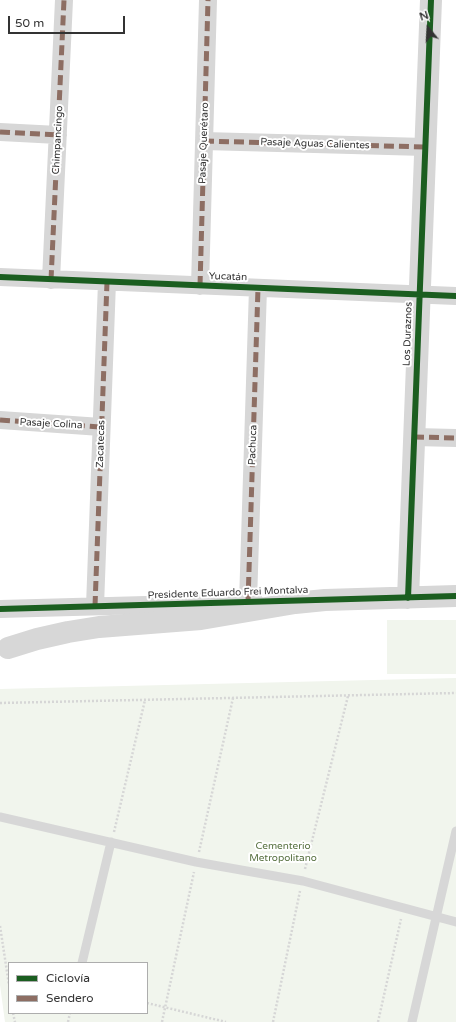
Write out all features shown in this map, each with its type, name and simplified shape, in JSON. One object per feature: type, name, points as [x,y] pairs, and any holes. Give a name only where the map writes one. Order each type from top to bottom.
[{"type":"street","name":"Chimpancingo","points":[[51,280],[64,0]]},
{"type":"street","name":"Pasaje Querétaro","points":[[200,286],[208,0]]},
{"type":"street","name":"Los Duraznos","points":[[408,598],[431,0]]},
{"type":"street","points":[[0,132],[58,135]]},
{"type":"street","name":"Pasaje Aguas Calientes","points":[[204,141],[426,147]]},
{"type":"street","name":"Yucatán","points":[[0,277],[456,296]]},
{"type":"street","name":"Zacatecas","points":[[95,606],[107,282]]},
{"type":"street","name":"Pachuca","points":[[248,602],[258,288]]},
{"type":"street","name":"Pasaje Colina","points":[[0,420],[101,427]]},
{"type":"street","points":[[414,437],[456,438]]},
{"type":"street","name":"Presidente Eduardo Frei Montalva","points":[[0,609],[456,596]]},
{"type":"street","name":"Presidente Eduardo Frei Montalva","points":[[8,648],[68,632],[99,627],[177,622],[295,603],[325,600]]},
{"type":"lane","points":[[0,817],[196,862],[303,881],[456,922]]},
{"type":"lane","points":[[412,1022],[456,831]]},
{"type":"lane","points":[[82,962],[111,842]]},
{"type":"path","points":[[0,704],[456,693]]},
{"type":"path","points":[[273,1022],[303,881],[348,696]]},
{"type":"path","points":[[162,1022],[196,862],[234,698]]},
{"type":"path","points":[[111,842],[145,700]]},
{"type":"path","points":[[378,1022],[404,909]]},
{"type":"path","points":[[0,926],[8,978]]},
{"type":"path","points":[[148,1004],[226,1022]]},
{"type":"green space","points":[[387,620],[456,620],[456,674],[387,674]]},
{"type":"green space","name":"Cementerio Metropolitano","points":[[456,678],[456,1022],[5,1022],[0,985],[0,689]]},
{"type":"marked path","points":[[51,280],[64,0]]},
{"type":"marked path","points":[[200,286],[208,0]]},
{"type":"marked path","points":[[0,132],[58,135]]},
{"type":"marked path","points":[[204,141],[425,147]]},
{"type":"marked path","points":[[95,606],[107,282]]},
{"type":"marked path","points":[[248,602],[258,288]]},
{"type":"marked path","points":[[0,420],[101,427]]},
{"type":"marked path","points":[[414,437],[456,438]]},
{"type":"cycle path","points":[[408,598],[431,0]]},
{"type":"cycle path","points":[[0,277],[456,296]]},
{"type":"cycle path","points":[[0,609],[456,596]]}]
